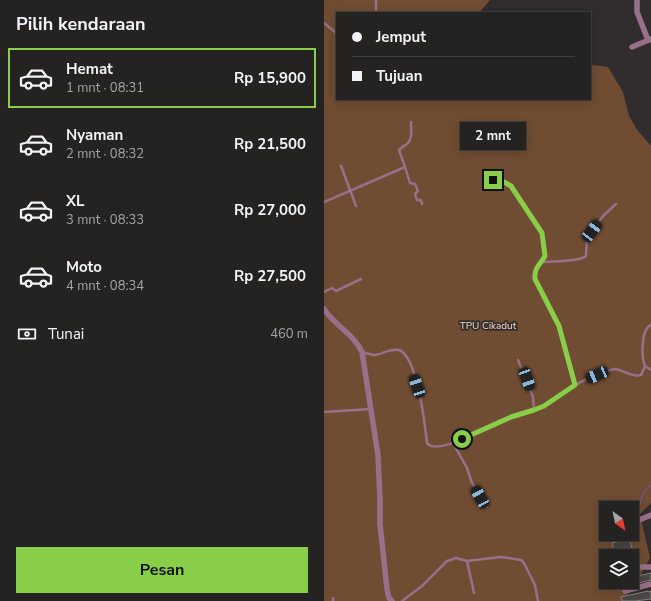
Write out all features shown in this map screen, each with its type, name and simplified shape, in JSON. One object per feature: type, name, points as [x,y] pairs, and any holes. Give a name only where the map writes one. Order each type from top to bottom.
[{"type":"street","points":[[632,47],[649,40],[637,12],[637,0],[641,0]]},
{"type":"street","points":[[324,309],[330,317],[359,345],[362,352],[372,409],[380,473],[381,536],[387,590],[389,598],[392,601]]},
{"type":"street","points":[[639,520],[651,515]]},
{"type":"street","points":[[639,567],[651,567]]},
{"type":"street","points":[[625,591],[651,584]]},
{"type":"lane","points":[[376,0],[376,12]]},
{"type":"lane","points":[[324,23],[336,34]]},
{"type":"lane","points":[[411,122],[411,138],[407,144],[399,150],[410,183],[415,184],[418,191],[415,194],[416,199],[421,200],[422,204]]},
{"type":"lane","points":[[341,166],[349,191],[356,206]]},
{"type":"lane","points":[[324,202],[405,166]]},
{"type":"lane","points":[[485,180],[504,182],[511,186],[542,233],[545,256],[536,268],[535,279],[559,326],[575,385]]},
{"type":"lane","points":[[542,262],[584,258],[586,256],[588,237],[609,210],[616,204]]},
{"type":"lane","points":[[324,292],[332,288],[336,291],[361,279]]},
{"type":"lane","points":[[651,324],[646,329],[642,356],[645,366],[651,370]]},
{"type":"lane","points":[[362,352],[374,355],[395,350],[402,353],[409,360],[422,399],[427,443],[433,447],[452,443],[511,417],[544,406],[575,385],[615,368],[630,375],[636,376],[641,374],[645,366]]},
{"type":"lane","points":[[518,360],[533,397],[534,410]]},
{"type":"lane","points":[[324,412],[372,409]]},
{"type":"lane","points":[[452,443],[467,468],[472,483],[487,507]]},
{"type":"lane","points":[[402,601],[422,586],[447,561],[456,558],[467,560],[501,557],[521,560],[535,585],[538,601]]},
{"type":"lane","points":[[467,560],[474,593]]},
{"type":"green space","name":"TPU Cikadut","points":[[324,0],[490,0],[480,12],[336,12],[336,100],[591,100],[591,66],[608,67],[623,92],[629,116],[638,131],[651,146],[651,503],[640,514],[650,558],[639,578],[639,549],[599,549],[599,589],[631,589],[627,595],[629,601],[324,601]]},
{"type":"building","points":[[630,541],[632,548],[614,549],[612,543]]},
{"type":"building","points":[[651,573],[651,580],[639,583],[639,576]]},
{"type":"building","points":[[651,591],[651,599],[622,601],[621,597]]},
{"type":"waterway","points":[[639,511],[642,496],[645,490],[651,485]]},
{"type":"route","points":[[462,439],[511,417],[544,406],[575,385],[559,326],[535,279],[536,268],[545,256],[542,233],[511,186],[504,182],[493,180]]}]
